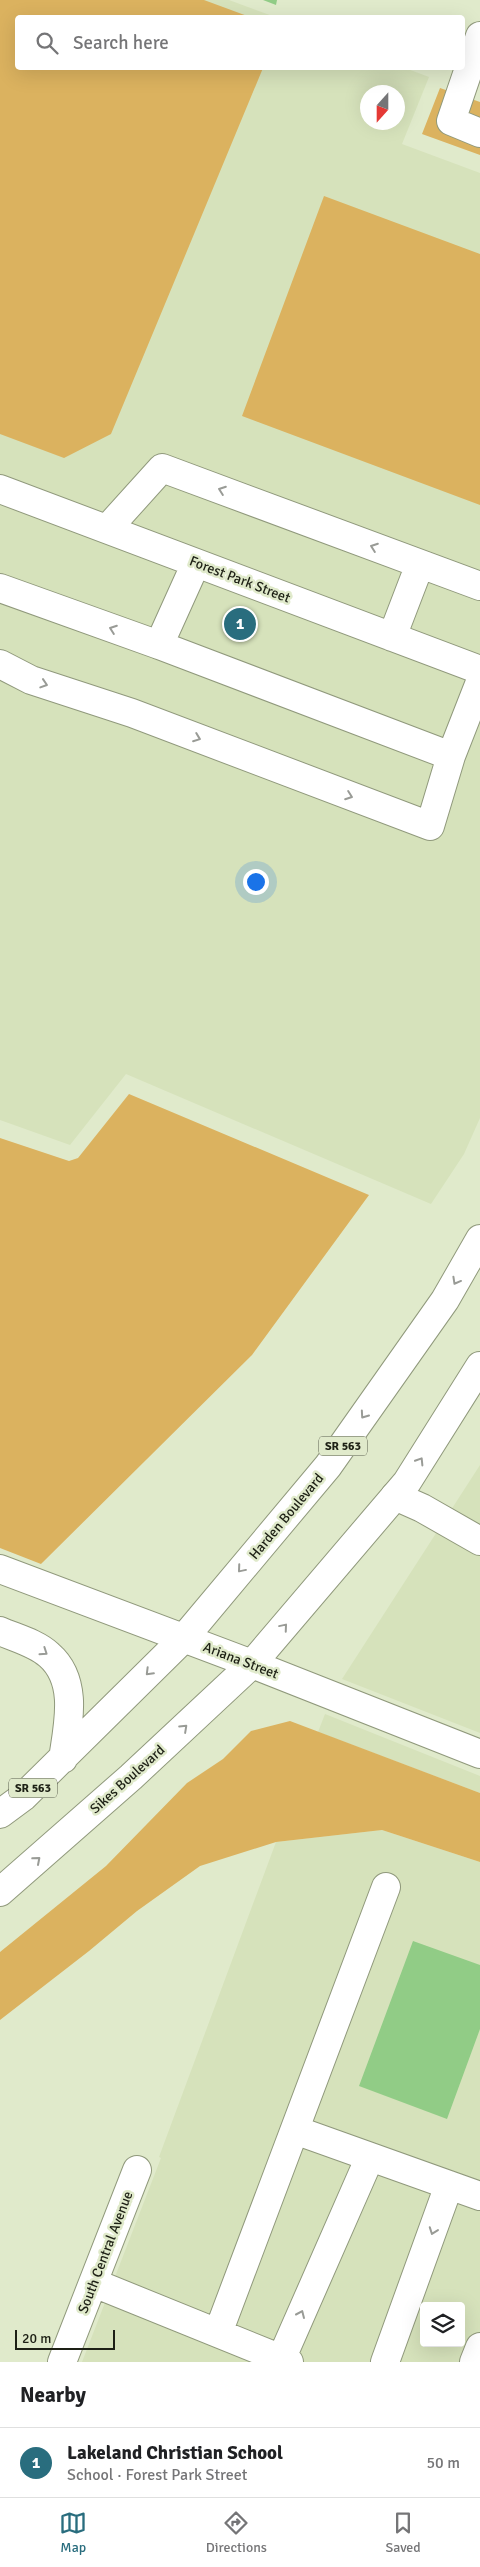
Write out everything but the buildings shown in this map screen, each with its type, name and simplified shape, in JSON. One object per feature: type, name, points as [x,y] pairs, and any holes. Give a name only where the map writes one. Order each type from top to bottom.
[{"type":"main road","points":[[480,36],[451,121],[480,133]]},
{"type":"main road","points":[[106,529],[162,468],[480,586]]},
{"type":"main road","name":"Forest Park Street","points":[[0,489],[480,670]]},
{"type":"main road","points":[[159,645],[196,563]]},
{"type":"main road","points":[[392,637],[420,564]]},
{"type":"main road","points":[[0,588],[159,645],[451,756]]},
{"type":"main road","points":[[0,664],[31,680],[132,713],[430,826],[451,756],[480,682]]},
{"type":"main road","name":"Harden Boulevard","points":[[184,1638],[328,1466],[446,1300],[480,1238]]},
{"type":"main road","points":[[252,1664],[407,1482],[480,1366]]},
{"type":"main road","points":[[395,1496],[422,1508],[480,1541]]},
{"type":"main road","name":"Ariana Street","points":[[0,1569],[252,1664],[480,1754]]},
{"type":"main road","points":[[0,1631],[32,1644],[50,1655],[64,1674],[69,1694],[70,1719],[63,1759]]},
{"type":"main road","name":"SR 563","points":[[0,1814],[24,1798],[184,1638]]},
{"type":"main road","name":"Sikes Boulevard","points":[[0,1892],[137,1771],[252,1664]]},
{"type":"main road","points":[[218,2333],[386,1887]]},
{"type":"main road","points":[[295,2130],[480,2196]]},
{"type":"main road","points":[[94,2283],[284,2361],[370,2157]]},
{"type":"main road","name":"South Central Avenue","points":[[62,2362],[138,2170]]},
{"type":"main road","points":[[385,2362],[449,2185]]},
{"type":"main road","points":[[474,2362],[480,2347]]},
{"type":"shaded area","points":[[0,0],[229,0],[270,15],[15,15],[15,70],[410,70],[429,77],[402,144],[480,173],[480,1118],[464,1154],[431,1204],[126,1074],[70,1145],[0,1120]]},
{"type":"shaded area","points":[[0,0],[204,0],[245,15],[15,15],[15,70],[262,70],[111,434],[64,458],[0,434]]},
{"type":"shaded area","points":[[440,88],[480,102],[480,155],[422,134]]},
{"type":"shaded area","points":[[324,196],[480,254],[480,505],[242,416]]},
{"type":"shaded area","points":[[129,1094],[369,1195],[252,1355],[41,1564],[0,1548],[0,1138],[69,1161],[78,1158]]},
{"type":"shaded area","points":[[480,1465],[480,1733],[342,1679]]},
{"type":"shaded area","points":[[325,1714],[480,1776],[480,1793],[318,1732]]},
{"type":"shaded area","points":[[290,1721],[480,1793],[480,1862],[382,1830],[276,1842],[200,1866],[137,1911],[0,2020],[0,1952],[106,1866],[187,1783],[223,1759],[251,1731]]},
{"type":"shaded area","points":[[382,1830],[480,1862],[480,2362],[82,2362],[161,2158],[159,2157],[276,1842]]},
{"type":"place","name":"Lakeland Christian School","points":[[240,624]]}]
